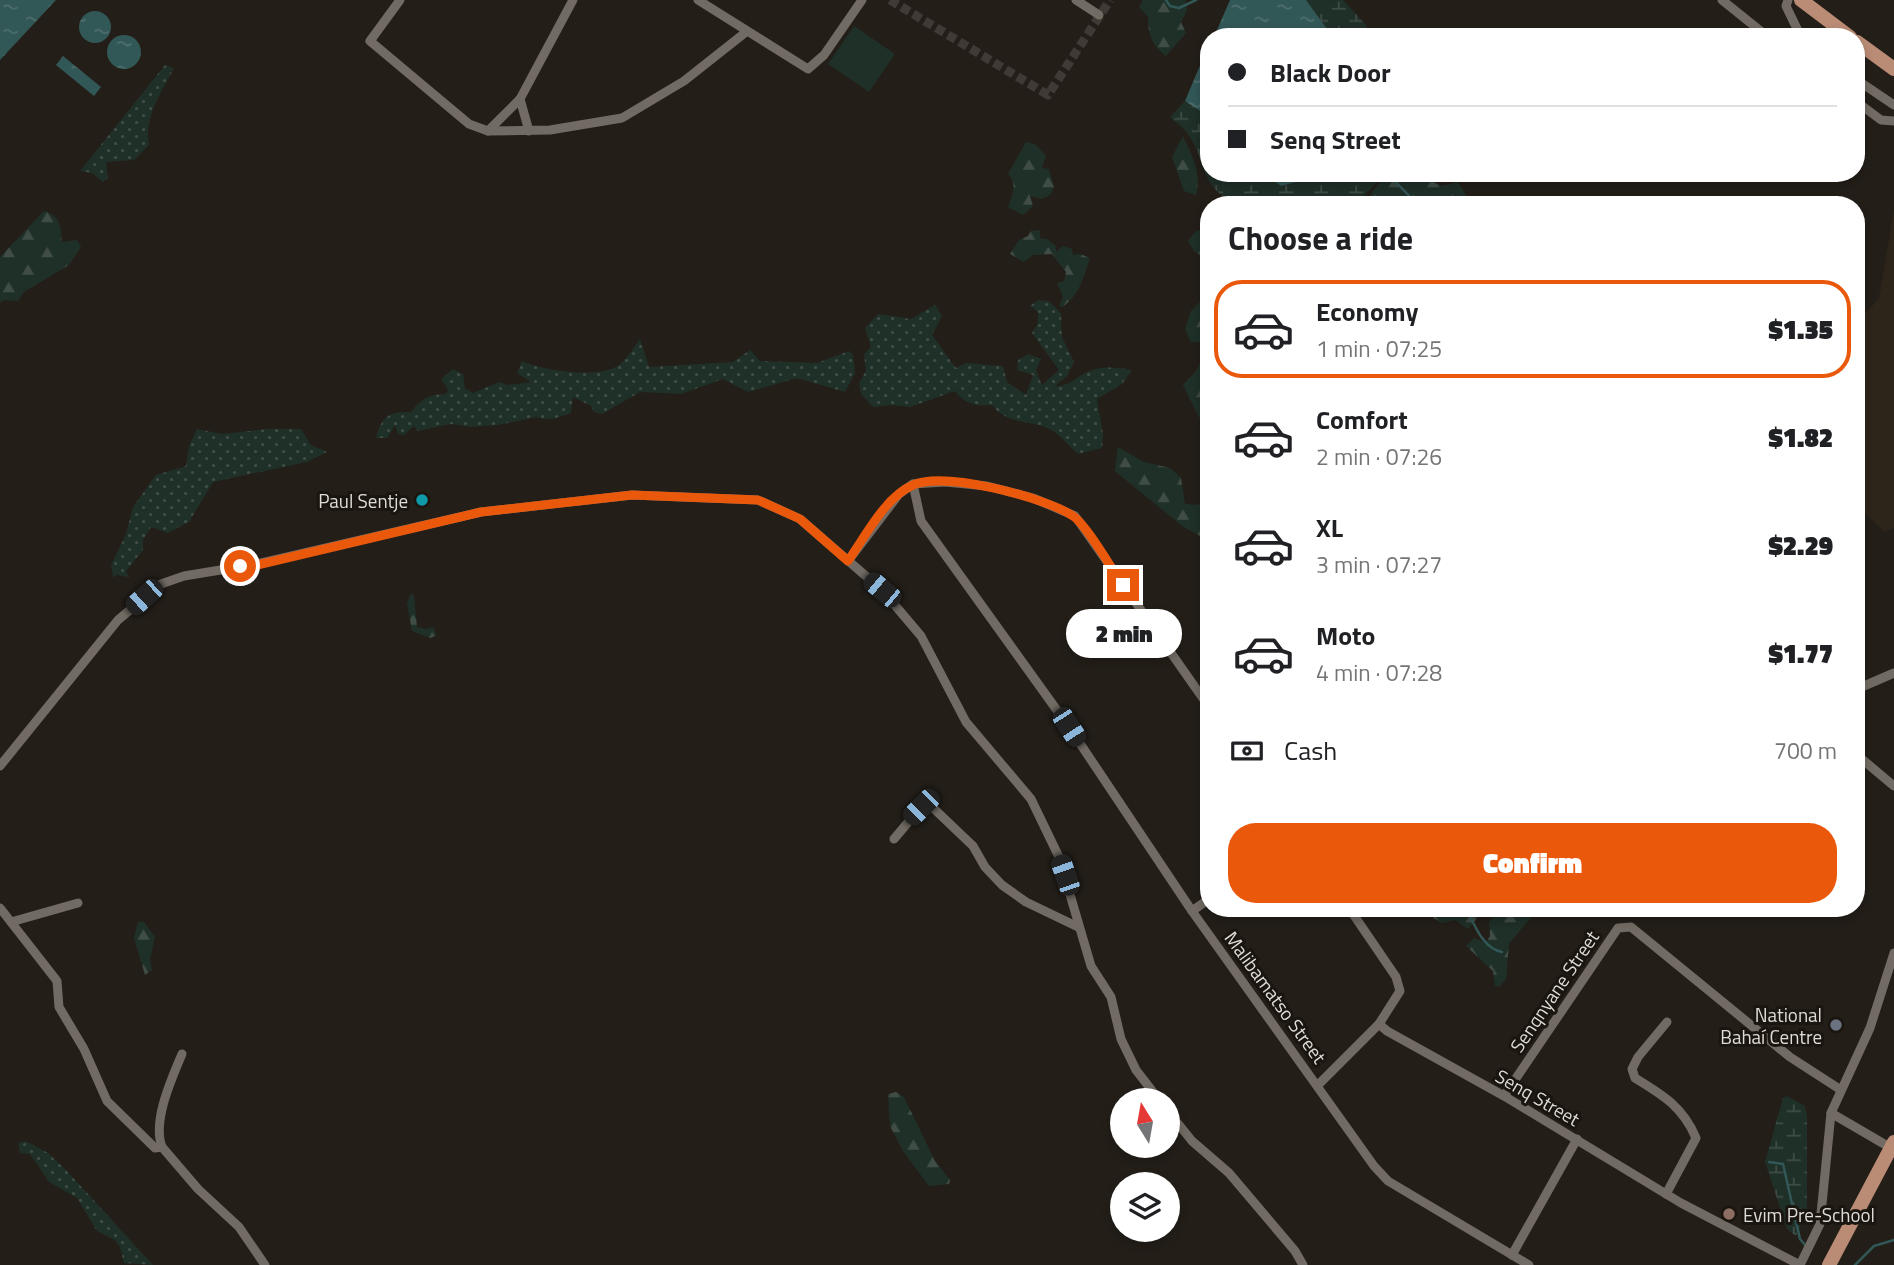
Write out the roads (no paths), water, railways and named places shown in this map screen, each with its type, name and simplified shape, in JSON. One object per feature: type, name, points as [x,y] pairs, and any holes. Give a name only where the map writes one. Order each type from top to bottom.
[{"type":"main road","points":[[1801,0],[1838,28]]},
{"type":"main road","points":[[1865,48],[1894,69]]},
{"type":"main road","points":[[1829,1265],[1893,1145]]},
{"type":"street","points":[[400,0],[370,41],[469,124],[488,131],[550,131],[622,118],[684,81],[746,32]]},
{"type":"street","points":[[488,131],[520,99],[573,0]]},
{"type":"street","points":[[698,0],[808,69],[824,55],[862,0]]},
{"type":"street","points":[[1076,0],[1099,15]]},
{"type":"street","points":[[1722,0],[1757,28]]},
{"type":"street","points":[[1788,0],[1786,6],[1797,28]]},
{"type":"street","points":[[1865,85],[1894,105]]},
{"type":"street","points":[[520,99],[529,131]]},
{"type":"street","points":[[1865,108],[1881,120],[1894,121]]},
{"type":"street","points":[[848,561],[899,494],[914,484],[945,482],[987,486],[1033,498],[1075,516],[1200,693]]},
{"type":"street","name":"Malibamatso Street","points":[[914,484],[921,521],[1069,727],[1192,911],[1388,1181],[1529,1265]]},
{"type":"street","points":[[0,766],[118,620],[161,584],[184,576],[257,565],[481,512],[632,495],[758,500],[800,519],[882,590],[920,636],[966,722],[1031,799],[1059,856],[1072,893],[1078,927],[1090,966],[1111,997],[1121,1040],[1136,1070],[1150,1088]]},
{"type":"street","points":[[1865,686],[1894,673]]},
{"type":"street","points":[[1865,762],[1894,786]]},
{"type":"street","points":[[894,839],[921,807],[930,805],[973,846],[985,867],[1002,885],[1026,902],[1078,927]]},
{"type":"street","points":[[11,922],[78,903]]},
{"type":"street","points":[[1192,911],[1200,905]]},
{"type":"street","points":[[0,908],[57,981],[59,1007],[84,1049],[107,1101],[155,1148],[162,1147]]},
{"type":"street","points":[[1318,1085],[1379,1024],[1401,991],[1396,977],[1355,917]]},
{"type":"street","name":"Senqnyane Street","points":[[1504,1097],[1618,928],[1631,927],[1790,1056],[1841,1090]]},
{"type":"street","points":[[1800,1265],[1820,1224],[1832,1113],[1870,1028],[1894,953]]},
{"type":"street","points":[[1667,1022],[1638,1057],[1632,1069],[1635,1078],[1669,1098],[1687,1118],[1696,1138],[1667,1194]]},
{"type":"street","name":"Senq Street","points":[[1379,1024],[1417,1049],[1577,1139],[1667,1194],[1800,1265]]},
{"type":"street","points":[[182,1054],[165,1096],[158,1137],[162,1147],[198,1189],[239,1227],[265,1265]]},
{"type":"street","points":[[1832,1113],[1893,1145]]},
{"type":"street","points":[[1180,1126],[1192,1140],[1229,1172],[1295,1251],[1303,1265]]},
{"type":"street","points":[[1512,1255],[1577,1139]]},
{"type":"water","points":[[0,0],[56,0],[0,60]]},
{"type":"water","points":[[1230,0],[1306,0],[1326,28],[1218,28]]},
{"type":"water","points":[[95,11],[107,15],[111,27],[107,39],[95,43],[83,39],[79,27],[83,15]]},
{"type":"water","points":[[124,35],[136,40],[141,52],[136,64],[124,69],[112,64],[107,52],[112,40]]},
{"type":"water","points":[[63,56],[101,87],[94,96],[56,65]]},
{"type":"water","points":[[1200,65],[1200,111],[1185,101]]},
{"type":"water","points":[[1275,182],[1296,182],[1281,186]]},
{"type":"waterway","points":[[1166,0],[1170,6],[1179,8],[1196,0]]},
{"type":"waterway","points":[[1396,182],[1409,196]]},
{"type":"waterway","points":[[1470,917],[1484,941],[1502,952]]},
{"type":"waterway","points":[[1769,1162],[1783,1164],[1800,1239],[1806,1246]]},
{"type":"waterway","points":[[1855,1265],[1874,1246],[1894,1240]]},
{"type":"tunnel","points":[[890,0],[1048,95],[1110,0]]},
{"type":"place","name":"Paul Sentje","points":[[422,500]]},
{"type":"place","name":"National Bahaí Centre","points":[[1836,1025]]},
{"type":"place","name":"Evim Pre-School","points":[[1729,1214]]}]
